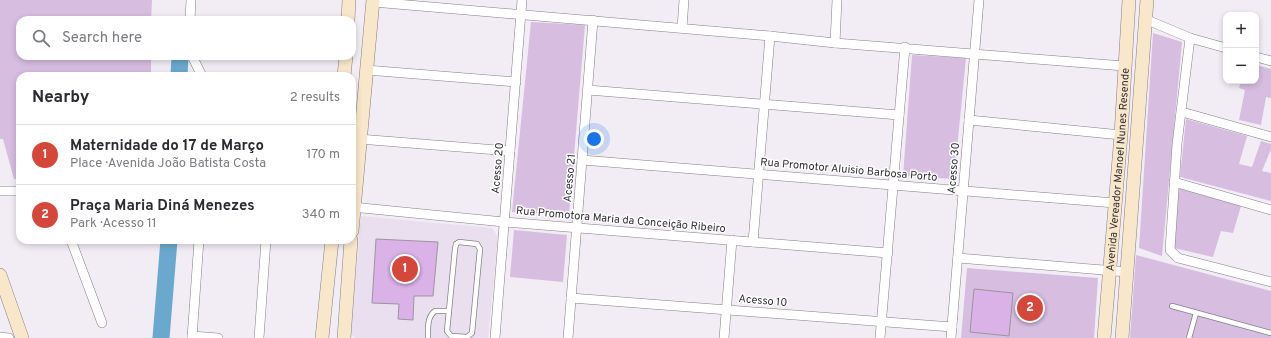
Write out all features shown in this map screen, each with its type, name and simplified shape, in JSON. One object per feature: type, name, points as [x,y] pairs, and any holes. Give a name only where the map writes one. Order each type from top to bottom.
[{"type":"street","points":[[190,16],[191,0]]},
{"type":"street","points":[[348,16],[349,0]]},
{"type":"street","name":"Acesso 20","points":[[495,338],[522,0]]},
{"type":"street","points":[[682,28],[684,0]]},
{"type":"street","points":[[834,43],[837,0]]},
{"type":"street","name":"Acesso 30","points":[[951,338],[979,0]]},
{"type":"street","name":"Avenida Vereador Manoel Nunes Resende","points":[[1104,338],[1114,204],[1121,135],[1129,0]]},
{"type":"street","name":"Avenida Vereador Manoel Nunes Resende","points":[[1122,338],[1147,0]]},
{"type":"street","points":[[356,173],[373,1],[834,43],[1124,66]]},
{"type":"street","points":[[1145,19],[1190,38],[1223,47]]},
{"type":"street","name":"Acesso 21","points":[[568,338],[593,20]]},
{"type":"street","points":[[753,242],[770,36]]},
{"type":"street","points":[[1190,38],[1174,182],[1170,244],[1172,253],[1178,258],[1271,282]]},
{"type":"street","points":[[880,338],[905,48]]},
{"type":"street","points":[[1259,58],[1271,61]]},
{"type":"street","points":[[194,60],[200,72]]},
{"type":"street","points":[[344,72],[346,60]]},
{"type":"street","points":[[366,70],[516,82]]},
{"type":"street","points":[[588,90],[900,115]]},
{"type":"street","points":[[1182,112],[1271,136]]},
{"type":"street","points":[[969,120],[1121,135]]},
{"type":"street","points":[[359,139],[510,151]]},
{"type":"street","name":"Rua Promotor Aluisio Barbosa Porto","points":[[582,160],[1114,204]]},
{"type":"street","points":[[1174,182],[1271,210]]},
{"type":"street","points":[[0,191],[16,191]]},
{"type":"street","name":"Rua Promotora Maria da Conceição Ribeiro","points":[[356,207],[504,222],[888,253]]},
{"type":"street","points":[[724,338],[732,240]]},
{"type":"street","points":[[72,244],[102,323]]},
{"type":"street","points":[[199,244],[192,337],[218,338]]},
{"type":"street","points":[[259,338],[266,244]]},
{"type":"street","points":[[322,338],[332,244]]},
{"type":"street","points":[[344,338],[351,244]]},
{"type":"street","points":[[958,258],[1126,272]]},
{"type":"street","points":[[0,275],[22,338]]},
{"type":"street","name":"Acesso 10","points":[[571,298],[726,309],[952,328]]},
{"type":"street","points":[[0,337],[9,338]]},
{"type":"lane","points":[[459,242],[477,244],[480,249],[470,335],[467,337],[448,334],[449,311],[456,244],[459,242]]},
{"type":"lane","points":[[1172,306],[1271,333]]},
{"type":"lane","points":[[428,338],[429,317],[432,313],[435,311],[449,311]]},
{"type":"lane","points":[[1189,338],[1196,313]]},
{"type":"shaded area","points":[[0,0],[152,0],[151,16],[16,16],[16,60],[151,60],[151,72],[16,72],[16,179],[14,179],[3,139],[0,139]]},
{"type":"shaded area","points":[[531,22],[585,25],[569,215],[512,212]]},
{"type":"shaded area","points":[[1153,33],[1182,42],[1162,256],[1139,248]]},
{"type":"shaded area","points":[[912,55],[966,58],[954,179],[903,176]]},
{"type":"shaded area","points":[[1259,66],[1271,69],[1271,98],[1266,97],[1261,125],[1239,120],[1245,90],[1239,88],[1240,84],[1259,84]]},
{"type":"shaded area","points":[[1186,119],[1247,136],[1239,164],[1252,167],[1261,141],[1271,144],[1271,149],[1262,171],[1271,173],[1271,201],[1180,177]]},
{"type":"shaded area","points":[[1178,188],[1241,206],[1233,233],[1221,231],[1213,257],[1174,248]]},
{"type":"shaded area","points":[[361,216],[492,228],[498,237],[488,338],[355,338],[350,333]]},
{"type":"shaded area","points":[[514,230],[567,235],[563,282],[510,277]]},
{"type":"shaded area","points":[[1136,255],[1271,291],[1271,338],[1130,338]]},
{"type":"shaded area","points":[[967,268],[1098,278],[1094,338],[961,338]]},
{"type":"building","points":[[376,239],[438,242],[433,296],[414,296],[413,320],[398,319],[399,304],[372,303]]},
{"type":"building","points":[[974,289],[1013,293],[1009,336],[970,332]]},
{"type":"waterway","points":[[179,72],[180,60]]},
{"type":"waterway","points":[[161,338],[169,244]]},
{"type":"place","name":"Maternidade do 17 de Março","points":[[405,269]]},
{"type":"place","name":"Praça Maria Diná Menezes","points":[[1030,308]]}]
